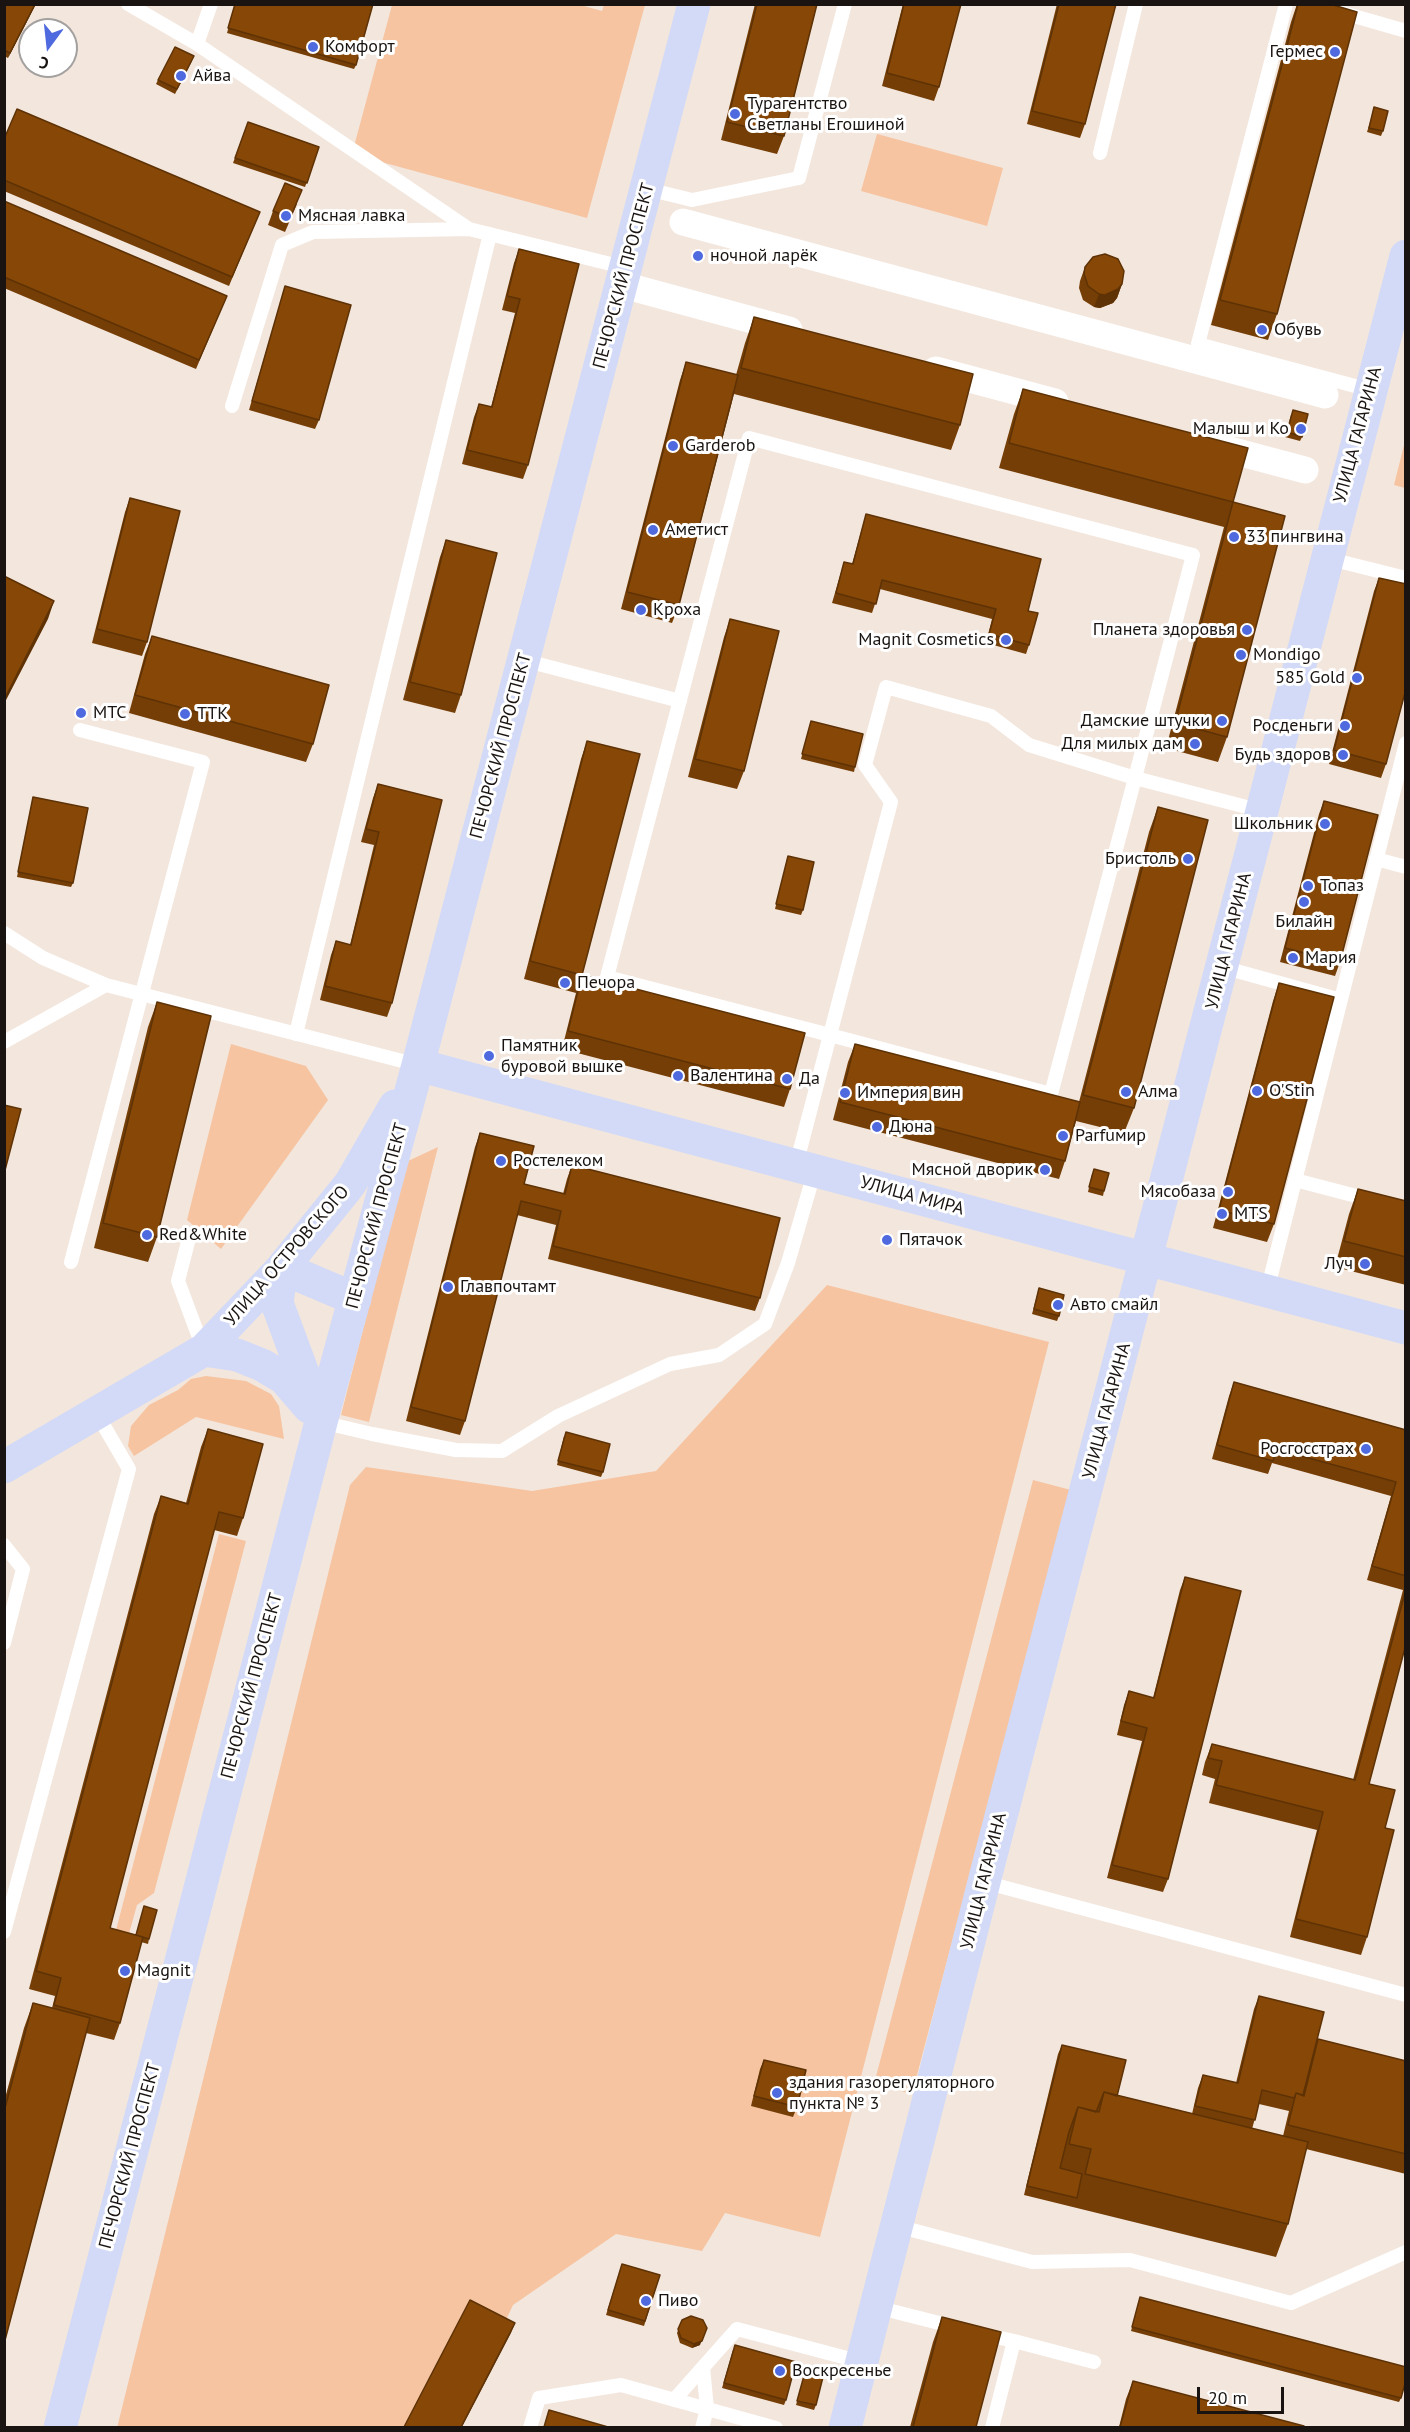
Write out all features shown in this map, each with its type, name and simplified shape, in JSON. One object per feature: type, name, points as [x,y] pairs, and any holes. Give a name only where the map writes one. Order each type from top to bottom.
[{"type":"main road","name":"ПЕЧОРСКИЙ ПРОСПЕКТ","points":[[60,2427],[321,1422],[418,1065],[625,276],[694,4]]},
{"type":"main road","name":"УЛИЦА ГАГАРИНА","points":[[845,2427],[1326,558],[1370,390],[1390,337],[1406,256]]},
{"type":"main road","name":"УЛИЦА МИРА","points":[[418,1065],[1406,1328]]},
{"type":"main road","name":"УЛИЦА ОСТРОВСКОГО","points":[[4,1467],[204,1350],[282,1268],[350,1184],[418,1065]]},
{"type":"main road","points":[[204,1350],[280,1311],[320,1284],[371,1237]]},
{"type":"main road","points":[[321,1422],[277,1303],[282,1268],[355,1299]]},
{"type":"main road","name":"УЛИЦА ОСТРОВСКОГО","points":[[204,1350],[237,1355],[262,1365],[284,1378],[321,1422]]},
{"type":"street","points":[[683,222],[1325,395]]},
{"type":"street","points":[[625,276],[814,337]]},
{"type":"street","points":[[916,365],[1076,408]]},
{"type":"street","points":[[1191,439],[1305,470]]},
{"type":"lane","points":[[128,4],[197,44],[469,229]]},
{"type":"lane","points":[[197,44],[211,4]]},
{"type":"lane","points":[[647,189],[692,200],[799,178],[845,4]]},
{"type":"lane","points":[[1100,153],[1136,4]]},
{"type":"lane","points":[[1286,4],[1198,344],[1370,390]]},
{"type":"lane","points":[[1312,4],[1342,9],[1406,31]]},
{"type":"lane","points":[[232,406],[282,245],[313,232],[469,229],[625,276]]},
{"type":"lane","points":[[296,1034],[490,234]]},
{"type":"lane","points":[[749,438],[1193,555],[1051,1094],[607,977],[680,701],[749,438]]},
{"type":"lane","points":[[1326,558],[1406,578]]},
{"type":"lane","points":[[523,660],[680,701]]},
{"type":"lane","points":[[321,1422],[456,1450],[502,1450],[558,1416],[670,1364],[719,1355],[765,1324],[788,1263],[830,1035],[891,802],[865,765],[885,687],[992,716],[1029,745],[1135,778],[1262,811]]},
{"type":"lane","points":[[71,1262],[203,762],[80,730]]},
{"type":"lane","points":[[1267,1291],[1406,743]]},
{"type":"lane","points":[[1376,859],[1406,867]]},
{"type":"lane","points":[[4,933],[43,958],[106,985],[418,1065]]},
{"type":"lane","points":[[1222,967],[1341,1000]]},
{"type":"lane","points":[[4,1042],[106,985]]},
{"type":"lane","points":[[1295,1180],[1406,1209]]},
{"type":"lane","points":[[188,1242],[178,1281],[204,1350]]},
{"type":"lane","points":[[4,1932],[129,1469],[97,1414]]},
{"type":"lane","points":[[4,1545],[23,1569],[4,1643]]},
{"type":"lane","points":[[984,1882],[1406,1995]]},
{"type":"lane","points":[[897,2226],[1032,2262],[1130,2260],[1291,2303],[1406,2252]]},
{"type":"lane","points":[[876,2307],[1094,2362]]},
{"type":"lane","points":[[674,2400],[737,2329],[862,2362]]},
{"type":"lane","points":[[992,2427],[1014,2342]]},
{"type":"lane","points":[[702,2427],[707,2409],[703,2367]]},
{"type":"lane","points":[[531,2427],[539,2398],[621,2385],[776,2427]]},
{"type":"shaded area","points":[[577,4],[602,11],[604,5],[645,5],[587,218],[352,154],[392,5]]},
{"type":"shaded area","points":[[877,134],[1003,168],[987,226],[861,191]]},
{"type":"shaded area","points":[[1405,441],[1406,488],[1394,485]]},
{"type":"shaded area","points":[[231,1044],[306,1066],[328,1100],[221,1249],[187,1220]]},
{"type":"shaded area","points":[[438,1147],[369,1422],[341,1415],[406,1162]]},
{"type":"shaded area","points":[[827,1285],[1049,1342],[820,2237],[725,2213],[702,2251],[616,2234],[513,2305],[456,2427],[117,2428],[350,1485],[366,1467],[532,1491],[656,1471]]},
{"type":"shaded area","points":[[206,1376],[246,1381],[271,1394],[279,1406],[284,1439],[196,1417],[134,1456],[128,1446],[131,1426],[149,1405],[178,1390],[191,1379]]},
{"type":"shaded area","points":[[1033,1480],[1071,1490],[912,2094],[874,2084]]},
{"type":"shaded area","points":[[219,1534],[246,1541],[154,1893],[137,1905],[128,1937],[115,1934]]},
{"type":"building","points":[[4,4],[35,4],[28,18],[18,18],[18,37],[10,53],[4,50]]},
{"type":"building","points":[[235,4],[373,4],[356,65],[228,28]]},
{"type":"building","points":[[757,4],[817,4],[784,136],[727,122]]},
{"type":"building","points":[[904,4],[961,4],[939,87],[887,73]]},
{"type":"building","points":[[1059,4],[1116,4],[1085,124],[1032,111]]},
{"type":"building","points":[[1298,4],[1330,4],[1357,12],[1277,314],[1220,300]]},
{"type":"building","points":[[175,47],[194,56],[177,89],[158,80]]},
{"type":"building","points":[[1374,107],[1388,111],[1383,131],[1369,128]]},
{"type":"building","points":[[17,109],[260,212],[232,277],[4,180],[4,139]]},
{"type":"building","points":[[248,122],[319,147],[307,183],[235,158]]},
{"type":"building","points":[[285,183],[302,190],[290,218],[273,211]]},
{"type":"building","points":[[4,201],[227,296],[199,360],[4,277]]},
{"type":"building","points":[[519,249],[579,264],[528,465],[467,450],[479,404],[492,407],[520,299],[507,296]]},
{"type":"building","points":[[1105,254],[1118,259],[1124,271],[1122,284],[1118,289],[1105,295],[1099,294],[1088,286],[1084,274],[1085,267],[1093,257]]},
{"type":"building","points":[[285,286],[351,305],[319,420],[252,401]]},
{"type":"building","points":[[754,317],[973,374],[960,425],[741,368]]},
{"type":"building","points":[[686,362],[738,375],[679,605],[627,592]]},
{"type":"building","points":[[1023,389],[1248,448],[1233,502],[1009,443]]},
{"type":"building","points":[[1293,410],[1308,414],[1302,437],[1287,432]]},
{"type":"building","points":[[130,498],[180,511],[147,642],[97,629]]},
{"type":"building","points":[[1233,502],[1285,516],[1227,737],[1175,723]]},
{"type":"building","points":[[866,514],[1041,559],[1028,611],[1038,613],[1029,645],[989,634],[996,609],[882,580],[876,604],[836,593],[844,562],[853,564]]},
{"type":"building","points":[[446,540],[497,553],[461,695],[410,682]]},
{"type":"building","points":[[4,576],[54,601],[4,700]]},
{"type":"building","points":[[1379,578],[1406,584],[1406,689],[1386,764],[1334,750]]},
{"type":"building","points":[[730,619],[779,631],[744,771],[695,759]]},
{"type":"building","points":[[152,636],[329,685],[313,744],[135,695]]},
{"type":"building","points":[[811,721],[863,734],[855,767],[802,754]]},
{"type":"building","points":[[587,741],[640,754],[582,975],[530,961]]},
{"type":"building","points":[[378,784],[442,800],[392,1003],[325,986],[336,941],[351,945],[379,832],[366,829]]},
{"type":"building","points":[[33,797],[88,808],[73,883],[18,872]]},
{"type":"building","points":[[1324,801],[1378,815],[1340,962],[1285,948]]},
{"type":"building","points":[[1158,807],[1208,820],[1134,1108],[1083,1095]]},
{"type":"building","points":[[788,856],[814,862],[803,910],[776,904]]},
{"type":"building","points":[[582,975],[805,1033],[790,1089],[568,1031]]},
{"type":"building","points":[[1279,983],[1334,997],[1274,1224],[1219,1210]]},
{"type":"building","points":[[157,1002],[211,1016],[157,1237],[103,1223]]},
{"type":"building","points":[[855,1044],[1080,1102],[1065,1161],[840,1102]]},
{"type":"building","points":[[4,1105],[21,1109],[4,1174]]},
{"type":"building","points":[[480,1133],[534,1146],[524,1184],[565,1194],[572,1165],[780,1218],[760,1298],[553,1246],[561,1211],[521,1201],[465,1421],[411,1407]]},
{"type":"building","points":[[1094,1169],[1109,1173],[1104,1191],[1089,1187]]},
{"type":"building","points":[[1358,1189],[1406,1201],[1406,1257],[1344,1241]]},
{"type":"building","points":[[1039,1288],[1064,1295],[1059,1316],[1034,1309]]},
{"type":"building","points":[[1234,1382],[1406,1430],[1406,1576],[1372,1566],[1396,1482],[1276,1449],[1273,1461],[1217,1445]]},
{"type":"building","points":[[208,1429],[263,1444],[243,1518],[219,1512],[110,1928],[143,1937],[120,2023],[54,2005],[61,1978],[36,1971],[161,1496],[188,1504]]},
{"type":"building","points":[[566,1432],[610,1444],[603,1472],[558,1461]]},
{"type":"building","points":[[1185,1577],[1241,1591],[1168,1879],[1112,1865],[1147,1728],[1121,1721],[1129,1691],[1154,1698]]},
{"type":"building","points":[[1406,1589],[1406,1644],[1369,1784],[1395,1790],[1385,1828],[1394,1830],[1367,1937],[1296,1919],[1323,1812],[1216,1785],[1222,1761],[1208,1758],[1212,1744],[1355,1780]]},
{"type":"building","points":[[144,1906],[157,1910],[149,1939],[136,1935]]},
{"type":"building","points":[[1259,1996],[1324,2012],[1303,2095],[1296,2093],[1294,2098],[1262,2090],[1255,2120],[1195,2106],[1203,2075],[1238,2083]]},
{"type":"building","points":[[33,2003],[90,2018],[4,2344],[4,2112]]},
{"type":"building","points":[[1318,2039],[1406,2061],[1406,2154],[1288,2125],[1296,2093],[1304,2096]]},
{"type":"building","points":[[1062,2045],[1126,2060],[1117,2096],[1104,2092],[1096,2112],[1078,2107],[1069,2132],[1060,2168],[1082,2174],[1077,2198],[1027,2186]]},
{"type":"building","name":"здания газорегуляторного пункта № 3","points":[[764,2060],[806,2070],[797,2107],[754,2096]]},
{"type":"building","points":[[1104,2092],[1308,2142],[1288,2224],[1085,2174],[1091,2149],[1069,2144],[1078,2107],[1099,2112]]},
{"type":"building","points":[[622,2264],[660,2275],[645,2321],[608,2310]]},
{"type":"building","points":[[1140,2297],[1406,2367],[1406,2380],[1401,2398],[1132,2327]]},
{"type":"building","points":[[470,2300],[515,2323],[461,2427],[404,2427]]},
{"type":"building","points":[[691,2316],[703,2320],[707,2328],[702,2341],[694,2344],[681,2338],[678,2329],[682,2320]]},
{"type":"building","points":[[942,2317],[1001,2332],[976,2427],[913,2427]]},
{"type":"building","points":[[735,2345],[796,2362],[786,2400],[724,2383]]},
{"type":"building","points":[[805,2372],[823,2377],[816,2405],[797,2401]]},
{"type":"building","points":[[1133,2381],[1304,2426],[1304,2427],[1120,2427]]},
{"type":"building","points":[[549,2410],[608,2427],[544,2427]]},
{"type":"place","name":"Комфорт","points":[[313,47]]},
{"type":"place","name":"Гермес","points":[[1335,52]]},
{"type":"place","name":"Айва","points":[[181,76]]},
{"type":"place","name":"Турагентство Светланы Егошиной","points":[[735,114]]},
{"type":"place","name":"Мясная лавка","points":[[286,216]]},
{"type":"place","name":"ночной ларёк","points":[[698,256]]},
{"type":"place","name":"Обувь","points":[[1262,330]]},
{"type":"place","name":"Малыш и Ко","points":[[1301,429]]},
{"type":"place","name":"Garderob","points":[[673,446]]},
{"type":"place","name":"Аметист","points":[[653,530]]},
{"type":"place","name":"33 пингвина","points":[[1234,537]]},
{"type":"place","name":"Кроха","points":[[641,610]]},
{"type":"place","name":"Планета здоровья","points":[[1247,630]]},
{"type":"place","name":"Magnit Cosmetics","points":[[1006,640]]},
{"type":"place","name":"Mondigo","points":[[1241,655]]},
{"type":"place","name":"585 Gold","points":[[1357,678]]},
{"type":"place","name":"МТС","points":[[81,713]]},
{"type":"place","name":"ТТК","points":[[185,714]]},
{"type":"place","name":"Дамские штучки","points":[[1222,721]]},
{"type":"place","name":"Росденьги","points":[[1345,726]]},
{"type":"place","name":"Для милых дам","points":[[1195,744]]},
{"type":"place","name":"Будь здоров","points":[[1343,755]]},
{"type":"place","name":"Школьник","points":[[1325,824]]},
{"type":"place","name":"Бристоль","points":[[1188,859]]},
{"type":"place","name":"Топаз","points":[[1308,886]]},
{"type":"place","name":"Билайн","points":[[1304,902]]},
{"type":"place","name":"Мария","points":[[1293,958]]},
{"type":"place","name":"Печора","points":[[565,983]]},
{"type":"place","name":"Памятник буровой вышке","points":[[489,1056]]},
{"type":"place","name":"Валентина","points":[[678,1076]]},
{"type":"place","name":"Да","points":[[787,1079]]},
{"type":"place","name":"O'Stin","points":[[1257,1091]]},
{"type":"place","name":"Алма","points":[[1126,1092]]},
{"type":"place","name":"Империя вин","points":[[845,1093]]},
{"type":"place","name":"Дюна","points":[[877,1127]]},
{"type":"place","name":"Parfuмир","points":[[1063,1136]]},
{"type":"place","name":"Ростелеком","points":[[501,1161]]},
{"type":"place","name":"Мясной дворик","points":[[1045,1170]]},
{"type":"place","name":"Мясобаза","points":[[1228,1192]]},
{"type":"place","name":"MTS","points":[[1222,1214]]},
{"type":"place","name":"Red&White","points":[[147,1235]]},
{"type":"place","name":"Пятачок","points":[[887,1240]]},
{"type":"place","name":"Луч","points":[[1365,1264]]},
{"type":"place","name":"Главпочтамт","points":[[448,1287]]},
{"type":"place","name":"Авто смайл","points":[[1058,1305]]},
{"type":"place","name":"Росгосстрах","points":[[1366,1449]]},
{"type":"place","name":"Magnit","points":[[125,1971]]},
{"type":"place","name":"здания газорегуляторного пункта № 3","points":[[777,2093]]},
{"type":"place","name":"Пиво","points":[[646,2301]]},
{"type":"place","name":"Воскресенье","points":[[780,2371]]}]
